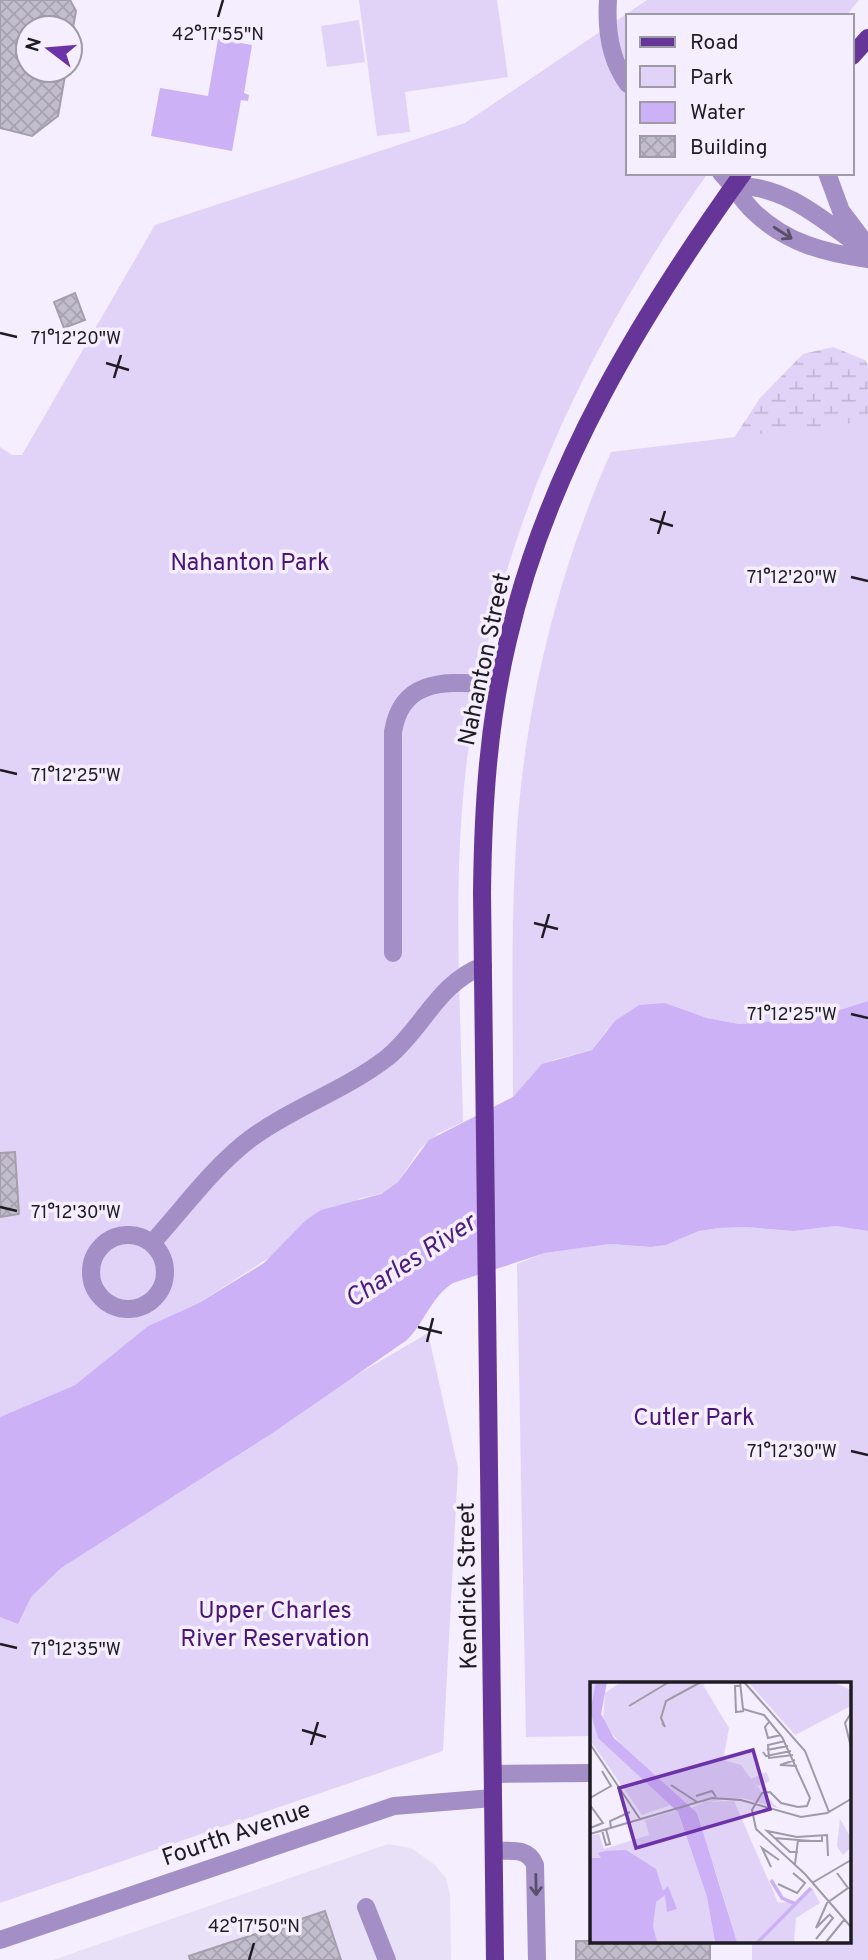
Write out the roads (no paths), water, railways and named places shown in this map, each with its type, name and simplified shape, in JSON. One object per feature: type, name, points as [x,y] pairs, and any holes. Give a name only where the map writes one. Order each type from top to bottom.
[{"type":"main road","points":[[854,54],[868,38]]},
{"type":"main road","name":"Nahanton Street","points":[[488,1212],[483,818],[498,684],[513,618],[531,559],[575,450],[660,295],[739,180]]},
{"type":"main road","name":"Kendrick Street","points":[[488,1212],[495,1960]]},
{"type":"street","points":[[608,0],[607,27],[612,53],[626,80]]},
{"type":"street","points":[[828,175],[841,211],[868,246]]},
{"type":"street","points":[[739,180],[777,191],[868,252]]},
{"type":"street","points":[[739,180],[756,214],[801,244],[822,252],[868,259]]},
{"type":"street","points":[[393,953],[393,732],[397,713],[404,699],[422,689],[441,684],[498,684]]},
{"type":"street","points":[[152,1243],[249,1140],[380,1063],[409,1035],[449,985],[464,974],[483,966]]},
{"type":"street","points":[[128,1234],[152,1243],[164,1263],[165,1275],[156,1296],[136,1308],[113,1306],[103,1300],[91,1274],[97,1251],[116,1236],[128,1234]]},
{"type":"street","points":[[493,1774],[590,1773]]},
{"type":"street","name":"Fourth Avenue","points":[[0,1940],[379,1810],[427,1801],[493,1798]]},
{"type":"street","points":[[494,1851],[523,1852],[533,1858],[536,1872],[537,1960]]},
{"type":"street","points":[[366,1907],[387,1960]]},
{"type":"water","points":[[218,39],[252,45],[244,93],[249,95],[248,101],[241,100],[232,151],[151,136],[160,88],[208,96]]},
{"type":"water","name":"Charles River","points":[[868,1001],[868,1231],[836,1226],[794,1231],[719,1228],[699,1231],[666,1245],[651,1247],[610,1244],[545,1253],[453,1283],[439,1295],[407,1340],[271,1434],[61,1568],[31,1597],[18,1624],[0,1617],[0,1417],[75,1385],[148,1326],[199,1303],[264,1263],[306,1220],[321,1210],[381,1194],[398,1182],[429,1140],[513,1097],[542,1064],[592,1050],[615,1021],[639,1005],[665,1003],[707,1018],[739,1024],[814,1018]]},
{"type":"park label","name":"Nahanton Park","points":[[250,562]]},
{"type":"park label","name":"Cutler Park","points":[[694,1417]]},
{"type":"park label","name":"Upper Charles River Reservation","points":[[275,1624]]}]
